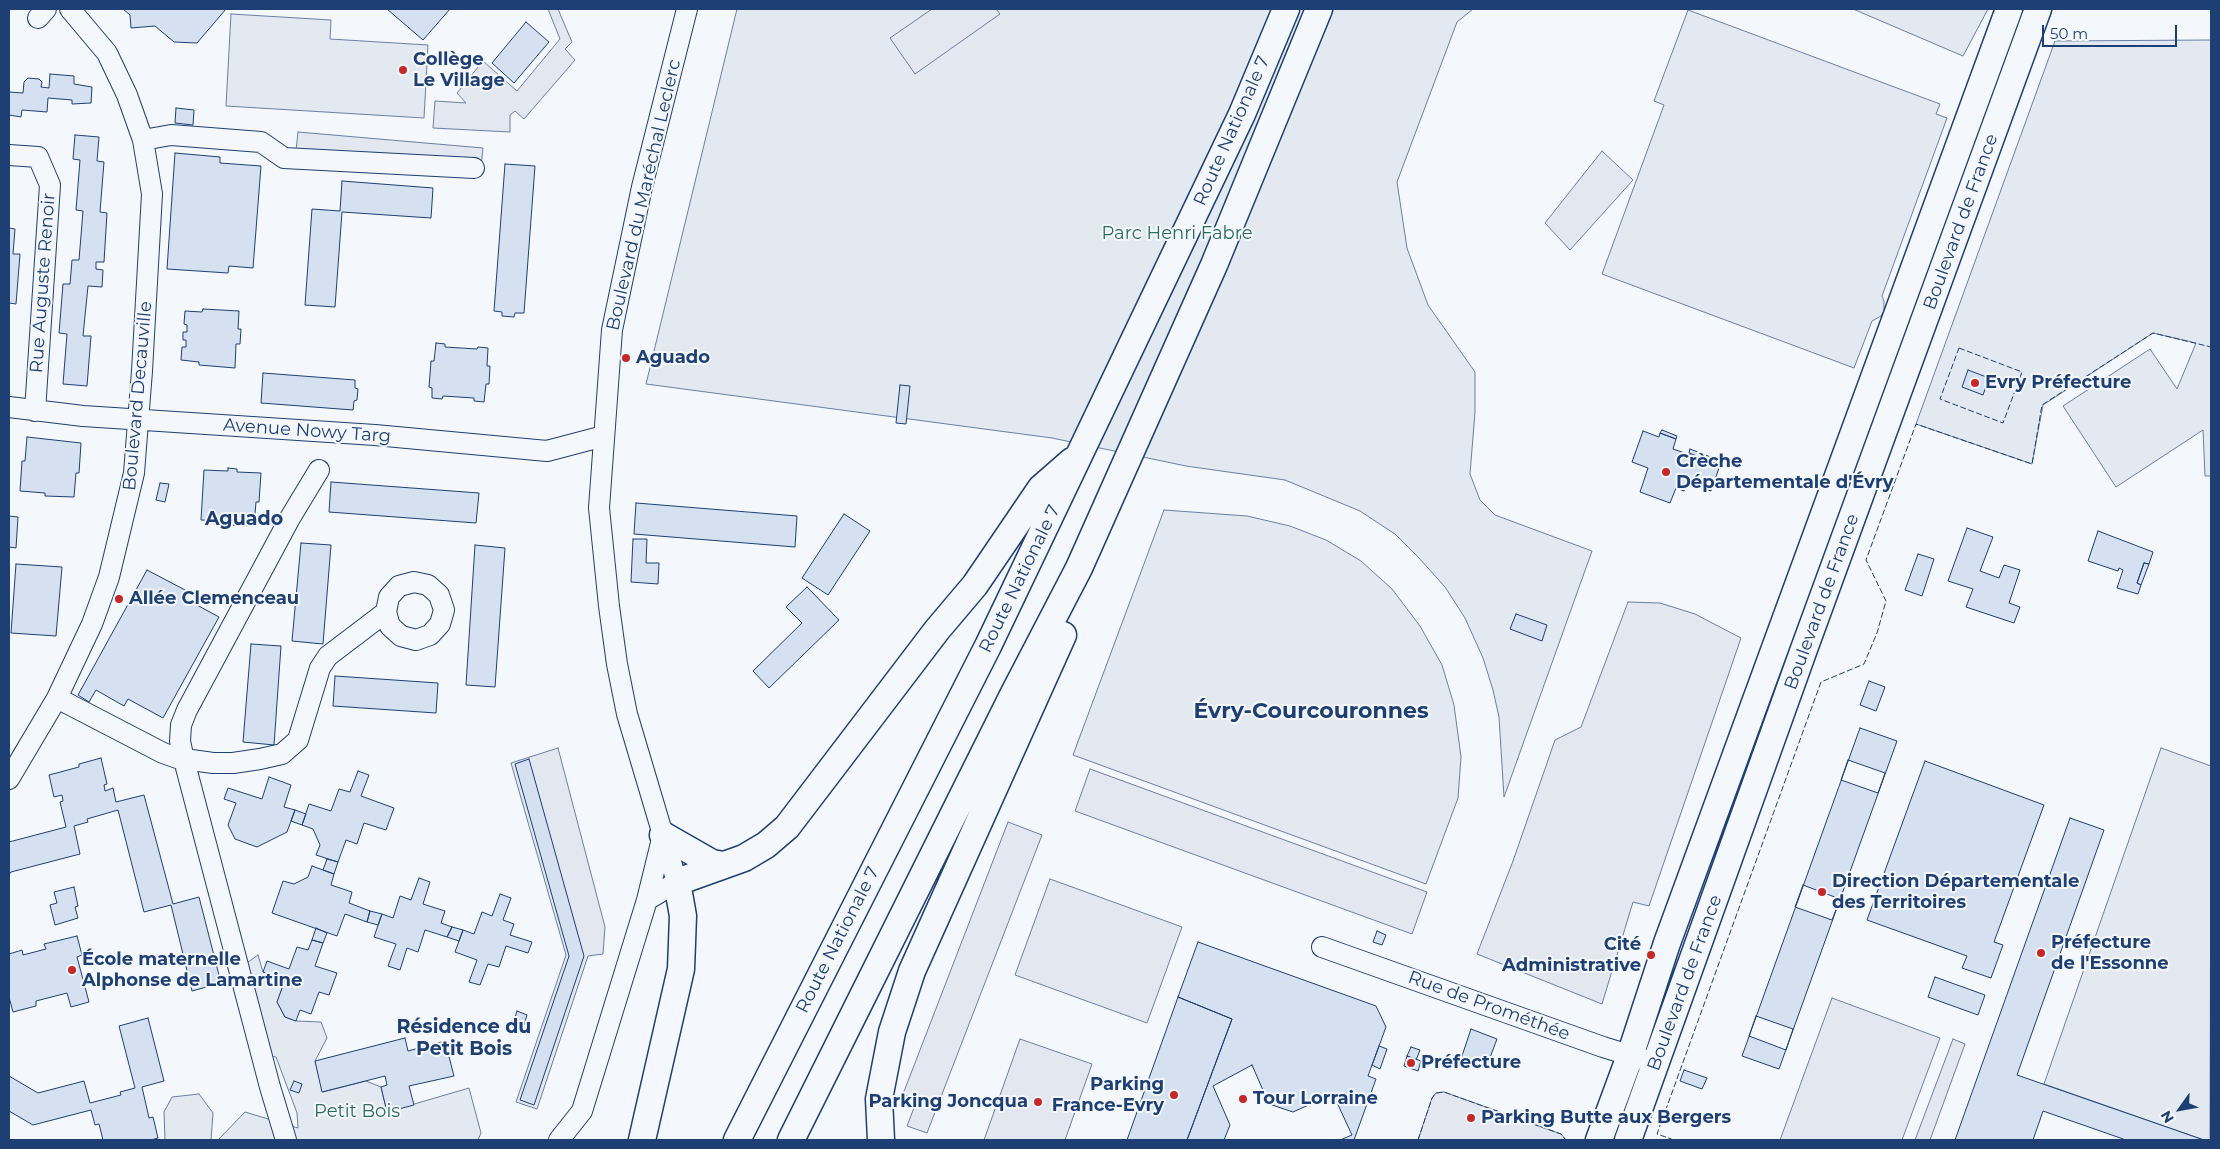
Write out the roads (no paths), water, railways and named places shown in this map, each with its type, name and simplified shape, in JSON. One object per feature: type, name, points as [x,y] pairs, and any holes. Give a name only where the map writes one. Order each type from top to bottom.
[{"type":"main road","name":"Route Nationale 7","points":[[737,1140],[988,646],[1242,114],[1286,9]]},
{"type":"main road","name":"Route Nationale 7","points":[[791,1140],[1079,568],[1214,265],[1298,65],[1319,9]]},
{"type":"main road","name":"Boulevard de France","points":[[1600,1140],[1671,934],[2009,9]]},
{"type":"main road","name":"Boulevard de France","points":[[1628,1140],[1804,648],[2038,9]]},
{"type":"main road","points":[[642,1140],[681,969],[683,916],[677,882],[744,858],[766,845],[787,827],[936,630],[975,586],[1041,488],[1079,455]]},
{"type":"main road","points":[[881,1140],[879,1099],[892,1032],[912,971],[1077,604],[1079,568]]},
{"type":"main road","points":[[663,835],[712,863],[723,865]]},
{"type":"street","name":"Boulevard Decauville","points":[[9,779],[16,750],[57,698],[92,624],[109,577],[134,473],[150,256],[152,194],[143,140],[127,95],[107,53],[70,9]]},
{"type":"street","name":"Boulevard du Maréchal Leclerc","points":[[677,882],[627,714],[617,664],[599,508],[614,321],[642,187],[687,9]]},
{"type":"street","points":[[143,140],[172,135],[260,142],[284,158],[474,168]]},
{"type":"street","name":"Rue Auguste Renoir","points":[[9,155],[38,157],[50,185],[35,411]]},
{"type":"street","name":"Avenue Nowy Targ","points":[[9,407],[35,411],[375,435],[547,451],[604,436]]},
{"type":"street","points":[[286,1140],[263,1062],[184,760],[180,733],[187,710],[290,518],[319,470]]},
{"type":"street","points":[[57,698],[163,753],[184,760],[213,763],[242,762],[282,754],[290,748],[300,735],[320,668],[328,656],[386,612]]},
{"type":"street","points":[[559,1140],[582,1111],[646,900],[663,835]]},
{"type":"street","points":[[646,900],[677,882]]},
{"type":"street","name":"Rue de Prométhée","points":[[1322,947],[1656,1064]]},
{"type":"place","name":"Collège Le Village","points":[[403,70]]},
{"type":"place","name":"Aguado","points":[[626,358]]},
{"type":"place","name":"Evry Préfecture","points":[[1975,383]]},
{"type":"place","name":"Crèche Départementale d'Évry","points":[[1666,472]]},
{"type":"place","name":"Allée Clemenceau","points":[[119,599]]},
{"type":"place","name":"Direction Départementale des Territoires","points":[[1822,892]]},
{"type":"place","name":"Préfecture de l'Essonne","points":[[2041,953]]},
{"type":"place","name":"Cité Administrative","points":[[1651,955]]},
{"type":"place","name":"École maternelle Alphonse de Lamartine","points":[[72,970]]},
{"type":"place","name":"Préfecture","points":[[1411,1063]]},
{"type":"place","name":"Parking France-Evry","points":[[1174,1095]]},
{"type":"place","name":"Tour Lorraine","points":[[1243,1099]]},
{"type":"place","name":"Parking Joncqua","points":[[1038,1102]]},
{"type":"place","name":"Parking Butte aux Bergers","points":[[1471,1118]]},
{"type":"district","name":"Aguado","points":[[244,519]]},
{"type":"district","name":"Évry-Courcouronnes","points":[[1311,712]]},
{"type":"district","name":"Résidence du Petit Bois","points":[[464,1038]]},
{"type":"park label","name":"Parc Henri Fabre","points":[[1177,234]]},
{"type":"park label","name":"Petit Bois","points":[[357,1112]]}]
